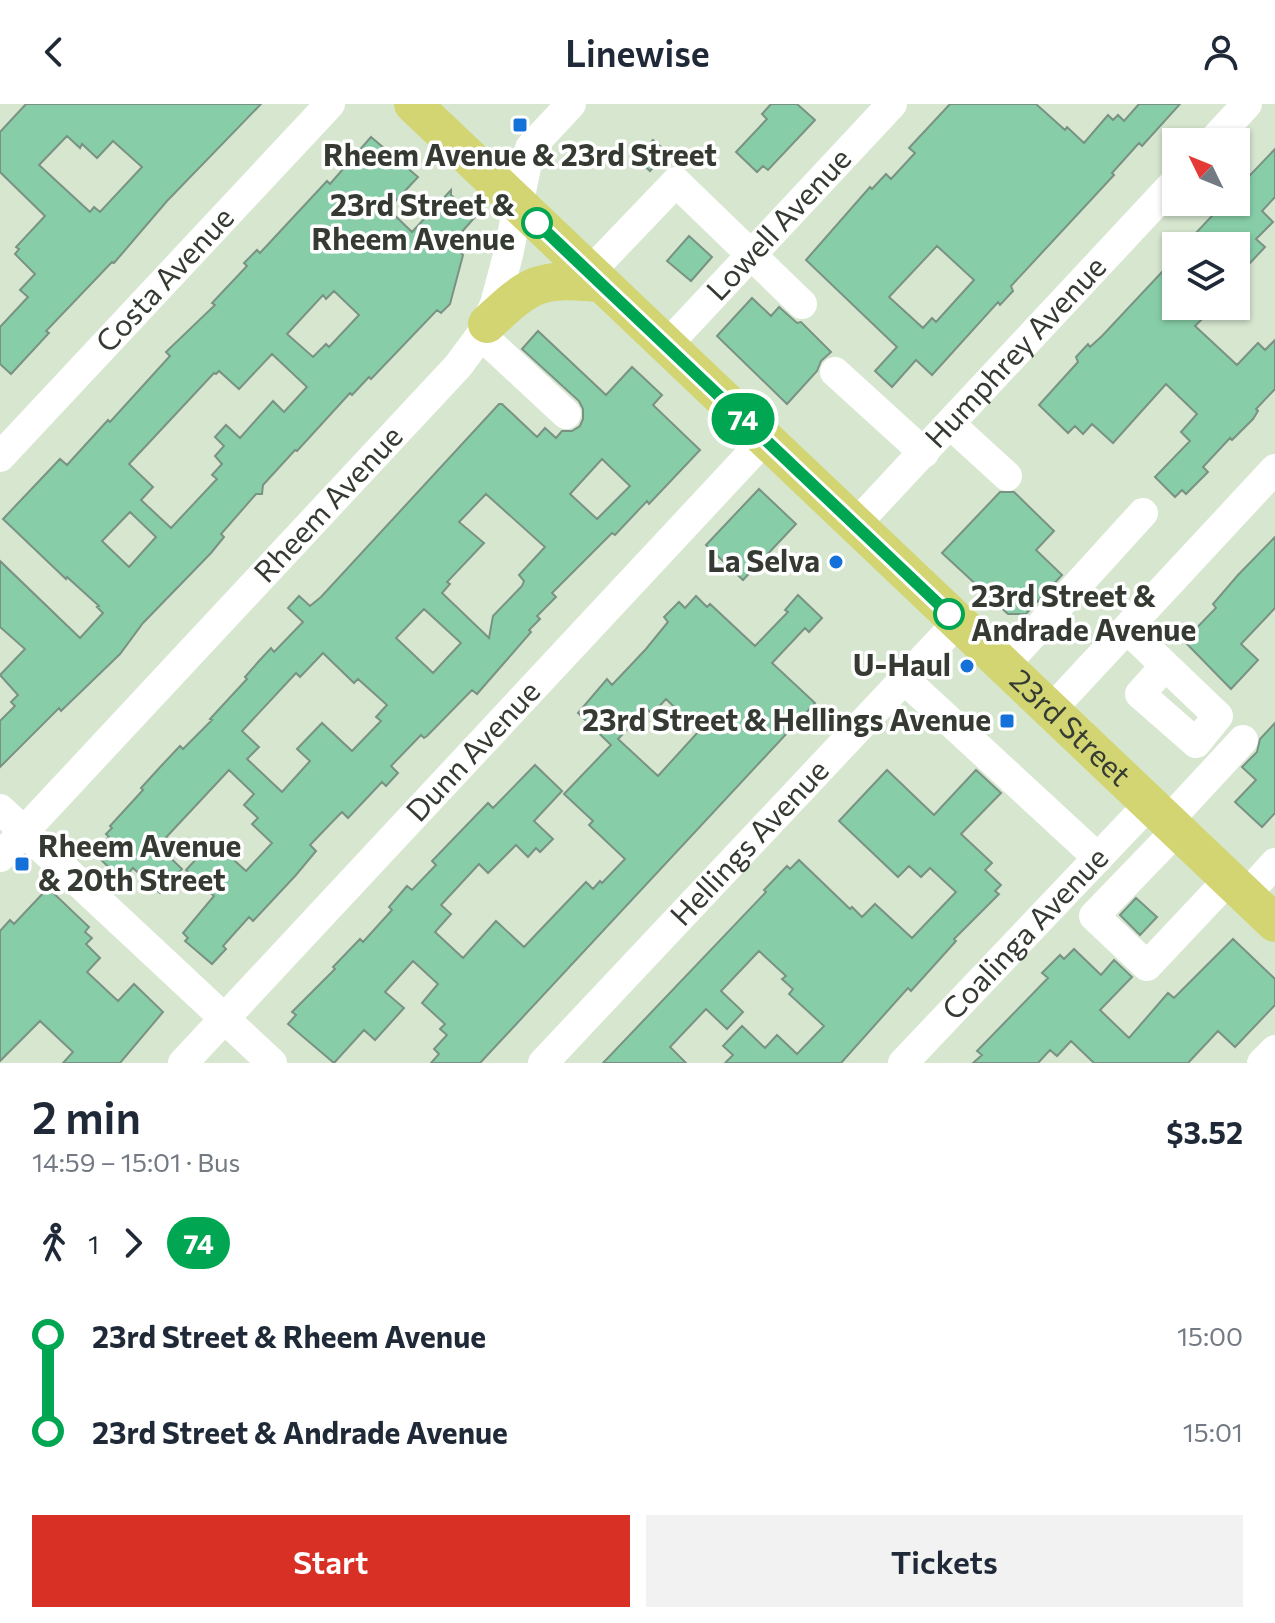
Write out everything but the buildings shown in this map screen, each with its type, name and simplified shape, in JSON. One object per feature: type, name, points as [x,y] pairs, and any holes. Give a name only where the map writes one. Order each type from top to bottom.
[{"type":"main road","name":"23rd Street","points":[[413,104],[1275,923]]},
{"type":"main road","points":[[484,329],[513,299],[543,282],[594,278]]},
{"type":"street","name":"Costa Avenue","points":[[0,457],[330,104]]},
{"type":"street","name":"Rheem Avenue","points":[[0,857],[458,366],[484,329],[508,255],[530,148],[571,104]]},
{"type":"street","name":"Lowell Avenue","points":[[666,346],[892,104]]},
{"type":"street","points":[[1225,128],[1247,104]]},
{"type":"street","points":[[594,278],[676,182],[802,304]]},
{"type":"street","name":"Humphrey Avenue","points":[[855,525],[1162,196]]},
{"type":"street","points":[[484,329],[566,414]]},
{"type":"street","points":[[835,372],[924,453]]},
{"type":"street","points":[[950,424],[1007,476]]},
{"type":"street","name":"Dunn Avenue","points":[[183,1063],[765,439]]},
{"type":"street","points":[[1051,710],[1275,469]]},
{"type":"street","points":[[1004,666],[1143,513]]},
{"type":"street","name":"Hellings Avenue","points":[[543,1063],[958,622]]},
{"type":"street","points":[[1127,629],[1165,666]]},
{"type":"street","points":[[904,679],[1098,858]]},
{"type":"street","points":[[1243,740],[1165,818],[1094,916],[1147,966],[1237,887],[1275,863]]},
{"type":"street","points":[[0,809],[272,1063]]},
{"type":"street","name":"Coalinga Avenue","points":[[903,1063],[1098,858],[1165,818]]},
{"type":"bus line","name":"74","points":[[537,223],[949,614]]},
{"type":"place","name":"Rheem Avenue & 23rd Street","points":[[520,125]]},
{"type":"place","name":"23rd Street & Rheem Avenue","points":[[537,223]]},
{"type":"place","name":"La Selva","points":[[836,562]]},
{"type":"place","name":"23rd Street & Andrade Avenue","points":[[949,614]]},
{"type":"place","name":"U-Haul","points":[[967,666]]},
{"type":"place","name":"23rd Street & Hellings Avenue","points":[[1007,721]]},
{"type":"place","name":"Rheem Avenue & 20th Street","points":[[22,864]]}]
